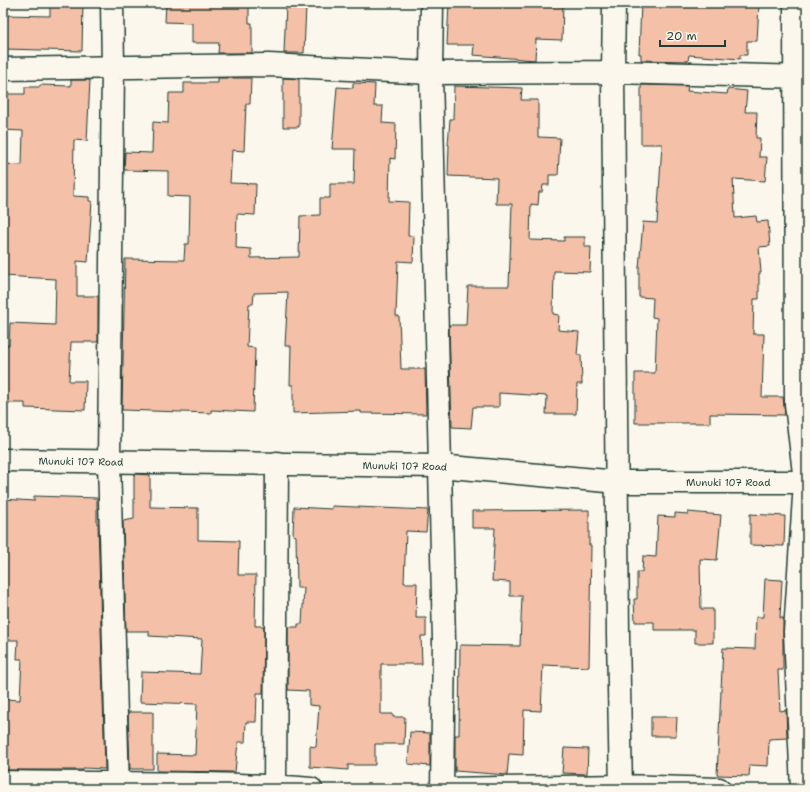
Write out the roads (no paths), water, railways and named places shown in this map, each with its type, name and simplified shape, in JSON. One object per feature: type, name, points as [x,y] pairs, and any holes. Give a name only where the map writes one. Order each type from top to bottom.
[{"type":"street","points":[[112,3],[113,67],[109,462],[118,787]]},
{"type":"street","points":[[432,3],[431,74],[444,641],[442,789]]},
{"type":"street","points":[[614,3],[613,72],[618,482],[618,642],[622,787]]},
{"type":"street","points":[[795,3],[800,77],[796,404],[806,482],[795,632],[802,789]]},
{"type":"street","points":[[3,69],[269,65],[431,74],[613,72],[800,77]]},
{"type":"street","name":"Munuki 107 Road","points":[[3,460],[439,466],[618,482],[806,482]]},
{"type":"street","points":[[275,788],[277,463]]},
{"type":"street","points":[[3,782],[118,787],[197,784],[311,789]]},
{"type":"street","points":[[446,789],[622,787],[719,789]]}]
